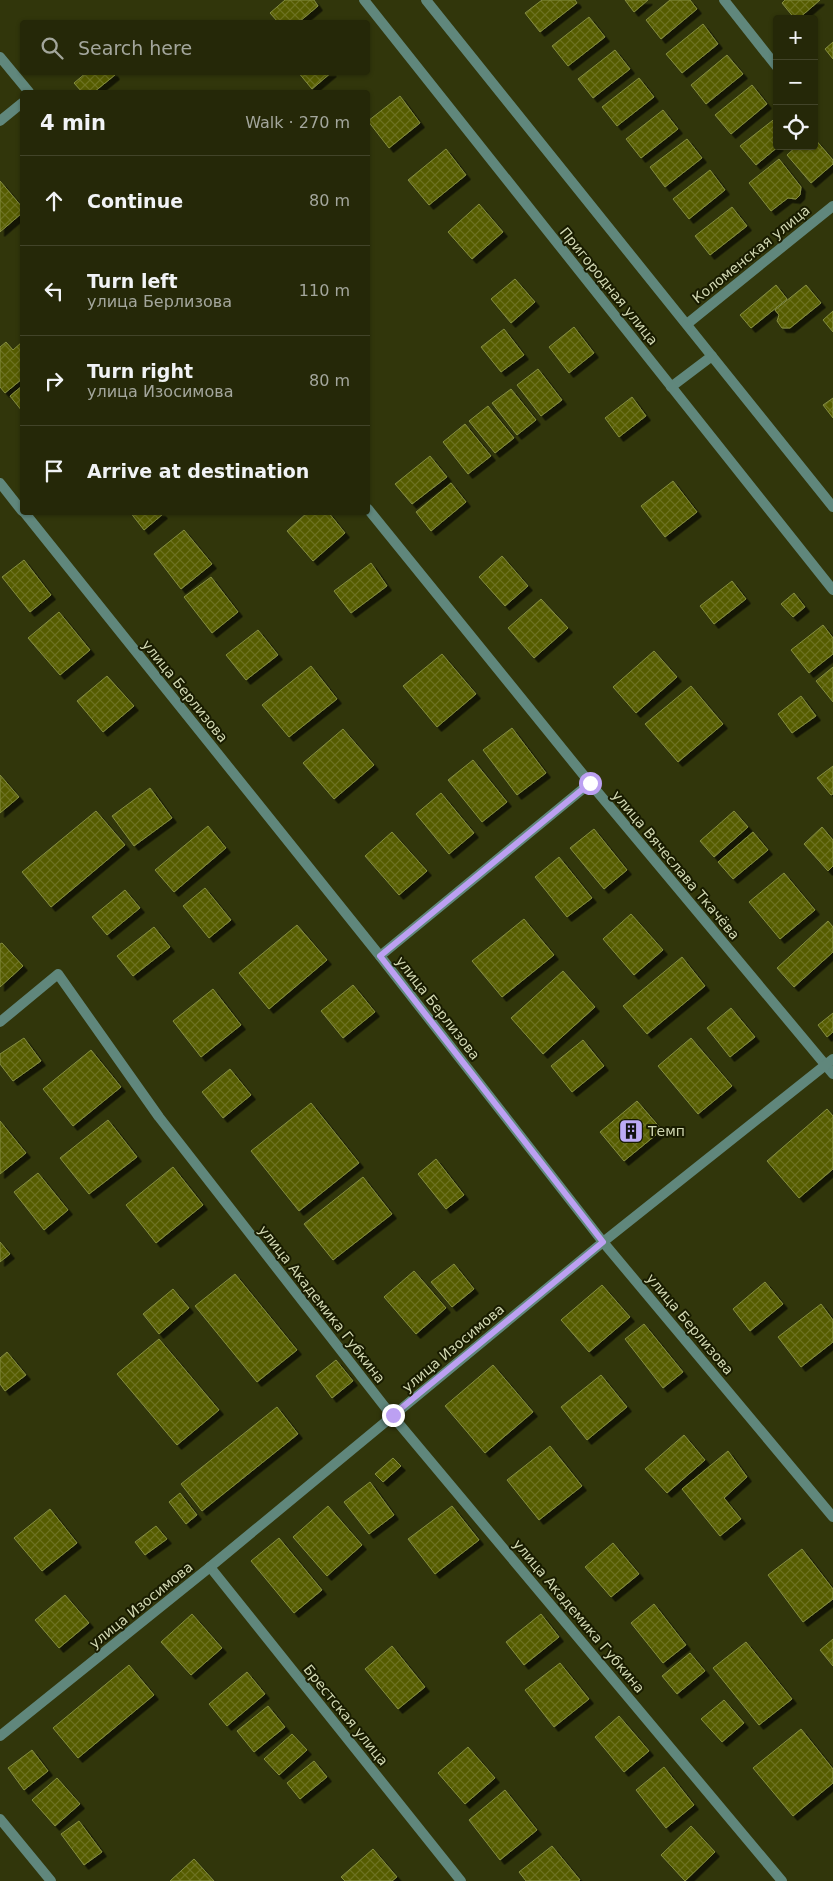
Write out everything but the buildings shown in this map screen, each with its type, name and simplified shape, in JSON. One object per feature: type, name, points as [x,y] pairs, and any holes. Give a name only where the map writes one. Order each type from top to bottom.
[{"type":"street","name":"Пригородная улица","points":[[364,0],[833,590]]},
{"type":"street","points":[[426,0],[833,507]]},
{"type":"street","points":[[724,0],[773,62]]},
{"type":"street","points":[[0,57],[27,90]]},
{"type":"street","points":[[0,122],[20,105]]},
{"type":"street","name":"Коломенская улица","points":[[686,324],[833,206]]},
{"type":"street","points":[[671,387],[712,356]]},
{"type":"street","name":"улица Берлизова","points":[[0,483],[20,508]]},
{"type":"street","name":"улица Вячеслава Ткачёва","points":[[370,511],[590,783],[829,1062],[833,1074]]},
{"type":"street","name":"улица Берлизова","points":[[25,515],[380,956],[603,1242],[833,1517]]},
{"type":"street","points":[[380,956],[590,783]]},
{"type":"street","name":"улица Академика Губкина","points":[[0,1022],[58,974],[159,1117],[385,1407],[782,1881]]},
{"type":"street","name":"улица Изосимова","points":[[0,1736],[210,1567],[603,1242],[829,1062]]},
{"type":"street","name":"Брестская улица","points":[[210,1567],[461,1881]]},
{"type":"street","points":[[0,1818],[52,1881]]},
{"type":"place","name":"Темп","points":[[631,1131]]},
{"type":"route","points":[[393,1415],[603,1242],[380,956],[590,783]]}]
